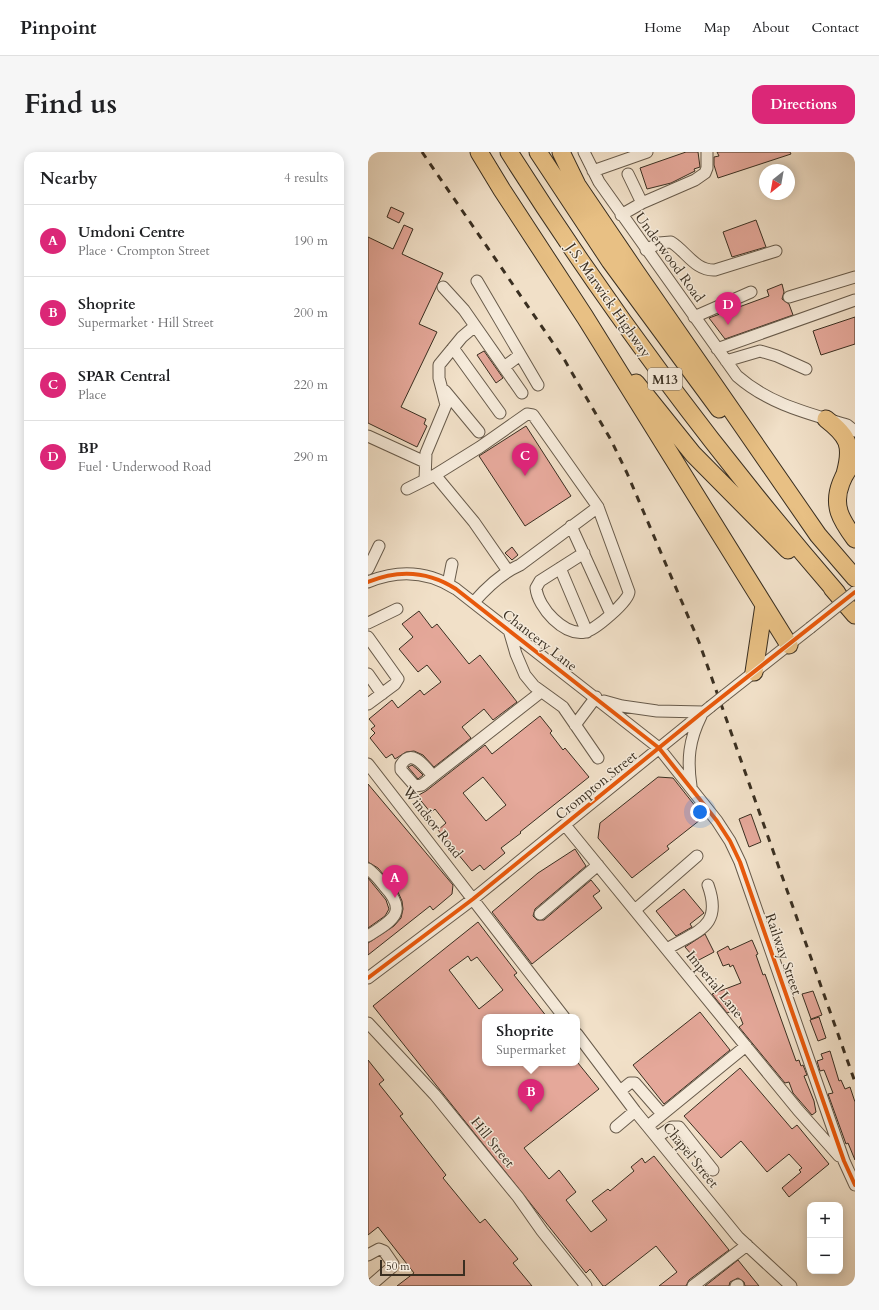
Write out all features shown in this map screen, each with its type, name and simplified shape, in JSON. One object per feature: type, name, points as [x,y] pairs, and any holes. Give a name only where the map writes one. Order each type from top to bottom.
[{"type":"highway","points":[[470,152],[502,190]]},
{"type":"highway","points":[[479,152],[585,317],[789,645]]},
{"type":"highway","name":"J.S. Marwick Highway","points":[[509,152],[634,338],[770,515],[837,593]]},
{"type":"highway","name":"J.S. Marwick Highway","points":[[538,152],[610,261],[678,355],[818,534]]},
{"type":"highway","points":[[561,152],[577,185],[818,534]]},
{"type":"highway","points":[[585,317],[693,454],[776,539],[837,593]]},
{"type":"highway","points":[[826,419],[842,431],[848,443],[850,468],[838,492],[837,507],[843,523],[855,539]]},
{"type":"highway","name":"M13","points":[[818,534],[855,578]]},
{"type":"highway","name":"M13","points":[[837,593],[855,615]]},
{"type":"highway","points":[[749,676],[764,605]]},
{"type":"street","name":"Underwood Road","points":[[584,152],[593,171],[622,215],[737,376],[760,394],[798,410],[852,426]]},
{"type":"street","points":[[593,171],[647,152]]},
{"type":"street","points":[[622,215],[642,203],[695,180],[705,173],[707,168],[707,152]]},
{"type":"street","points":[[628,174],[642,203]]},
{"type":"street","points":[[646,250],[659,243],[671,242],[698,266],[708,271],[776,252]]},
{"type":"street","points":[[789,297],[855,277]]},
{"type":"street","points":[[477,281],[538,385]]},
{"type":"street","points":[[443,287],[455,299],[522,393]]},
{"type":"street","points":[[694,316],[751,292]]},
{"type":"street","points":[[718,349],[855,300]]},
{"type":"street","points":[[425,480],[426,453],[445,409],[446,400],[438,371],[439,365],[453,348],[475,326]]},
{"type":"street","points":[[453,348],[500,414]]},
{"type":"street","points":[[726,360],[760,351],[777,356],[806,369]]},
{"type":"street","points":[[504,367],[520,355]]},
{"type":"street","points":[[442,387],[479,432]]},
{"type":"street","points":[[407,489],[435,475],[480,447],[527,414],[531,414],[534,416],[598,507],[629,592],[627,600],[611,614],[587,632],[578,632],[552,620],[546,612],[536,592],[536,586],[540,581],[584,553]]},
{"type":"street","points":[[368,436],[426,462]]},
{"type":"street","points":[[435,475],[474,522],[508,570]]},
{"type":"street","points":[[474,602],[483,591],[508,570],[520,565],[570,526],[598,507]]},
{"type":"street","points":[[570,526],[584,553],[611,614]]},
{"type":"street","points":[[368,568],[379,546]]},
{"type":"street","points":[[448,584],[452,564]]},
{"type":"street","points":[[560,568],[587,632]]},
{"type":"street","name":"Chancery Lane","points":[[368,582],[397,573],[417,573],[436,578],[448,584],[474,602],[659,748]]},
{"type":"street","name":"Crompton Street","points":[[368,978],[473,899],[706,709],[855,592]]},
{"type":"street","points":[[368,623],[397,609]]},
{"type":"street","points":[[509,630],[521,668],[534,686],[563,707],[598,758]]},
{"type":"street","points":[[368,637],[398,679],[395,684],[368,704]]},
{"type":"street","points":[[368,674],[382,694]]},
{"type":"street","points":[[433,776],[541,692]]},
{"type":"street","points":[[575,724],[597,699],[622,706],[657,711],[706,709],[691,741],[688,763],[692,787]]},
{"type":"street","name":"Railway Street","points":[[659,748],[692,787],[717,821],[740,862],[844,1161],[855,1185]]},
{"type":"street","name":"Windsor Road","points":[[368,764],[473,899]]},
{"type":"street","name":"Imperial Lane","points":[[565,825],[798,1110],[844,1161]]},
{"type":"street","points":[[635,910],[696,856]]},
{"type":"street","points":[[540,914],[598,865]]},
{"type":"street","points":[[368,869],[395,896],[398,906],[393,918],[368,936]]},
{"type":"street","points":[[667,949],[702,929],[710,920],[714,910],[713,900],[708,885]]},
{"type":"street","points":[[473,899],[562,1014]]},
{"type":"street","name":"Hill Street","points":[[368,1023],[435,1095],[518,1197],[542,1231],[586,1286]]},
{"type":"street","name":"Chapel Street","points":[[580,1038],[635,1111],[738,1236],[792,1286]]},
{"type":"street","points":[[648,1126],[746,1046]]},
{"type":"street","points":[[620,1091],[630,1083],[635,1083],[662,1114]]},
{"type":"street","points":[[616,1127],[635,1111]]},
{"type":"street","points":[[657,1137],[672,1127],[679,1127],[713,1170]]},
{"type":"street","points":[[693,1286],[747,1245]]},
{"type":"street","points":[[368,1255],[380,1249],[393,1264],[370,1286]]},
{"type":"building","points":[[686,152],[698,152],[700,167],[671,183],[647,189],[640,168]]},
{"type":"building","points":[[717,152],[790,152],[791,154],[718,178],[714,165],[714,157],[719,156]]},
{"type":"building","points":[[391,207],[404,213],[399,223],[387,217]]},
{"type":"building","points":[[756,220],[766,247],[732,257],[723,232]]},
{"type":"building","points":[[404,225],[413,229],[402,254],[443,273],[419,324],[437,332],[401,407],[426,419],[424,424],[427,426],[417,447],[368,423],[368,237],[393,249]]},
{"type":"building","points":[[782,284],[784,292],[782,299],[789,304],[793,315],[725,339],[709,318],[769,296],[767,290]]},
{"type":"building","points":[[855,317],[855,344],[821,355],[813,331]]},
{"type":"building","points":[[484,351],[503,378],[496,383],[477,355]]},
{"type":"building","points":[[526,426],[571,496],[525,526],[479,456]]},
{"type":"building","points":[[512,547],[518,555],[512,560],[505,553]]},
{"type":"building","points":[[419,611],[432,628],[437,624],[469,664],[480,655],[517,702],[493,720],[484,709],[462,727],[471,738],[434,767],[423,755],[414,751],[406,752],[395,759],[392,754],[386,758],[370,738],[375,733],[371,729],[375,726],[369,719],[392,700],[398,708],[420,690],[424,695],[441,682],[427,665],[418,672],[399,649],[413,637],[402,624]]},
{"type":"building","points":[[540,716],[552,731],[550,733],[563,750],[565,748],[589,777],[501,848],[505,853],[484,870],[480,865],[472,871],[438,830],[446,823],[435,809],[431,813],[417,796],[426,791],[485,745],[492,754]],"holes":[[[483,777],[506,805],[486,821],[463,793]]]},
{"type":"building","points":[[412,765],[423,775],[418,779],[408,767]]},
{"type":"building","points":[[658,777],[673,778],[696,807],[693,810],[700,820],[667,846],[669,849],[632,878],[598,838],[600,823]]},
{"type":"building","points":[[368,784],[453,885],[452,894],[433,910],[430,906],[368,955],[368,943],[394,926],[401,918],[403,909],[402,901],[398,892],[378,868],[368,862]]},
{"type":"building","points":[[751,814],[761,842],[749,847],[739,819]]},
{"type":"building","points":[[575,849],[586,866],[535,909],[533,916],[537,920],[544,920],[591,880],[600,891],[593,896],[602,908],[532,964],[492,912],[538,873]]},
{"type":"building","points":[[368,878],[386,900],[389,909],[385,916],[368,928]]},
{"type":"building","points":[[684,889],[704,913],[690,924],[692,927],[676,936],[656,911]]},
{"type":"building","points":[[478,922],[517,973],[514,975],[545,1014],[482,1014],[482,1066],[580,1065],[599,1089],[524,1148],[549,1179],[559,1170],[576,1192],[566,1200],[591,1232],[607,1220],[592,1201],[608,1189],[610,1191],[634,1171],[631,1167],[642,1158],[645,1163],[654,1156],[729,1250],[689,1280],[686,1286],[659,1286],[677,1272],[656,1246],[605,1286],[603,1286],[590,1269],[586,1273],[373,1006]],"holes":[[[468,956],[471,961],[477,957],[503,990],[479,1009],[449,970]]]},
{"type":"building","points":[[705,934],[714,952],[697,961],[685,947]]},
{"type":"building","points":[[752,940],[758,954],[756,955],[763,975],[765,974],[796,1061],[799,1060],[801,1066],[803,1065],[807,1075],[804,1076],[814,1101],[816,1112],[812,1115],[793,1093],[789,1082],[785,1083],[739,1027],[743,1024],[737,1009],[727,1013],[712,994],[741,983],[733,965],[730,967],[729,964],[723,966],[717,952],[728,946],[730,950]]},
{"type":"building","points":[[813,991],[822,1015],[811,1019],[802,994]]},
{"type":"building","points":[[700,1012],[730,1050],[664,1104],[633,1065]]},
{"type":"building","points":[[819,1017],[826,1038],[818,1041],[810,1020]]},
{"type":"building","points":[[830,1051],[839,1081],[841,1080],[845,1089],[850,1087],[855,1102],[855,1160],[848,1143],[846,1144],[828,1094],[833,1093],[824,1070],[820,1071],[817,1061],[823,1059],[821,1054]]},
{"type":"building","points":[[368,1060],[384,1080],[379,1084],[403,1114],[400,1116],[446,1175],[443,1178],[480,1223],[485,1219],[518,1259],[513,1263],[532,1286],[397,1286],[414,1273],[378,1227],[368,1235]]},
{"type":"building","points":[[740,1068],[792,1129],[797,1125],[829,1164],[789,1197],[782,1188],[801,1172],[799,1170],[802,1168],[789,1154],[767,1172],[741,1141],[721,1158],[684,1116]]},
{"type":"building","points":[[738,1260],[759,1286],[745,1286],[744,1282],[738,1278],[730,1282],[729,1286],[705,1286]]},
{"type":"railway","points":[[422,152],[564,359],[611,440],[627,473],[699,642],[855,1082]]},
{"type":"cycle path","points":[[368,582],[391,575],[413,574],[435,578],[456,589],[659,748],[717,821],[730,841],[740,862],[844,1161],[855,1185]]},
{"type":"cycle path","points":[[368,978],[473,899],[703,712],[855,592]]},
{"type":"place","name":"BP","points":[[728,325]]},
{"type":"place","name":"SPAR Central","points":[[525,476]]},
{"type":"place","name":"Umdoni Centre","points":[[395,898]]},
{"type":"place","name":"Shoprite","points":[[531,1112]]}]
